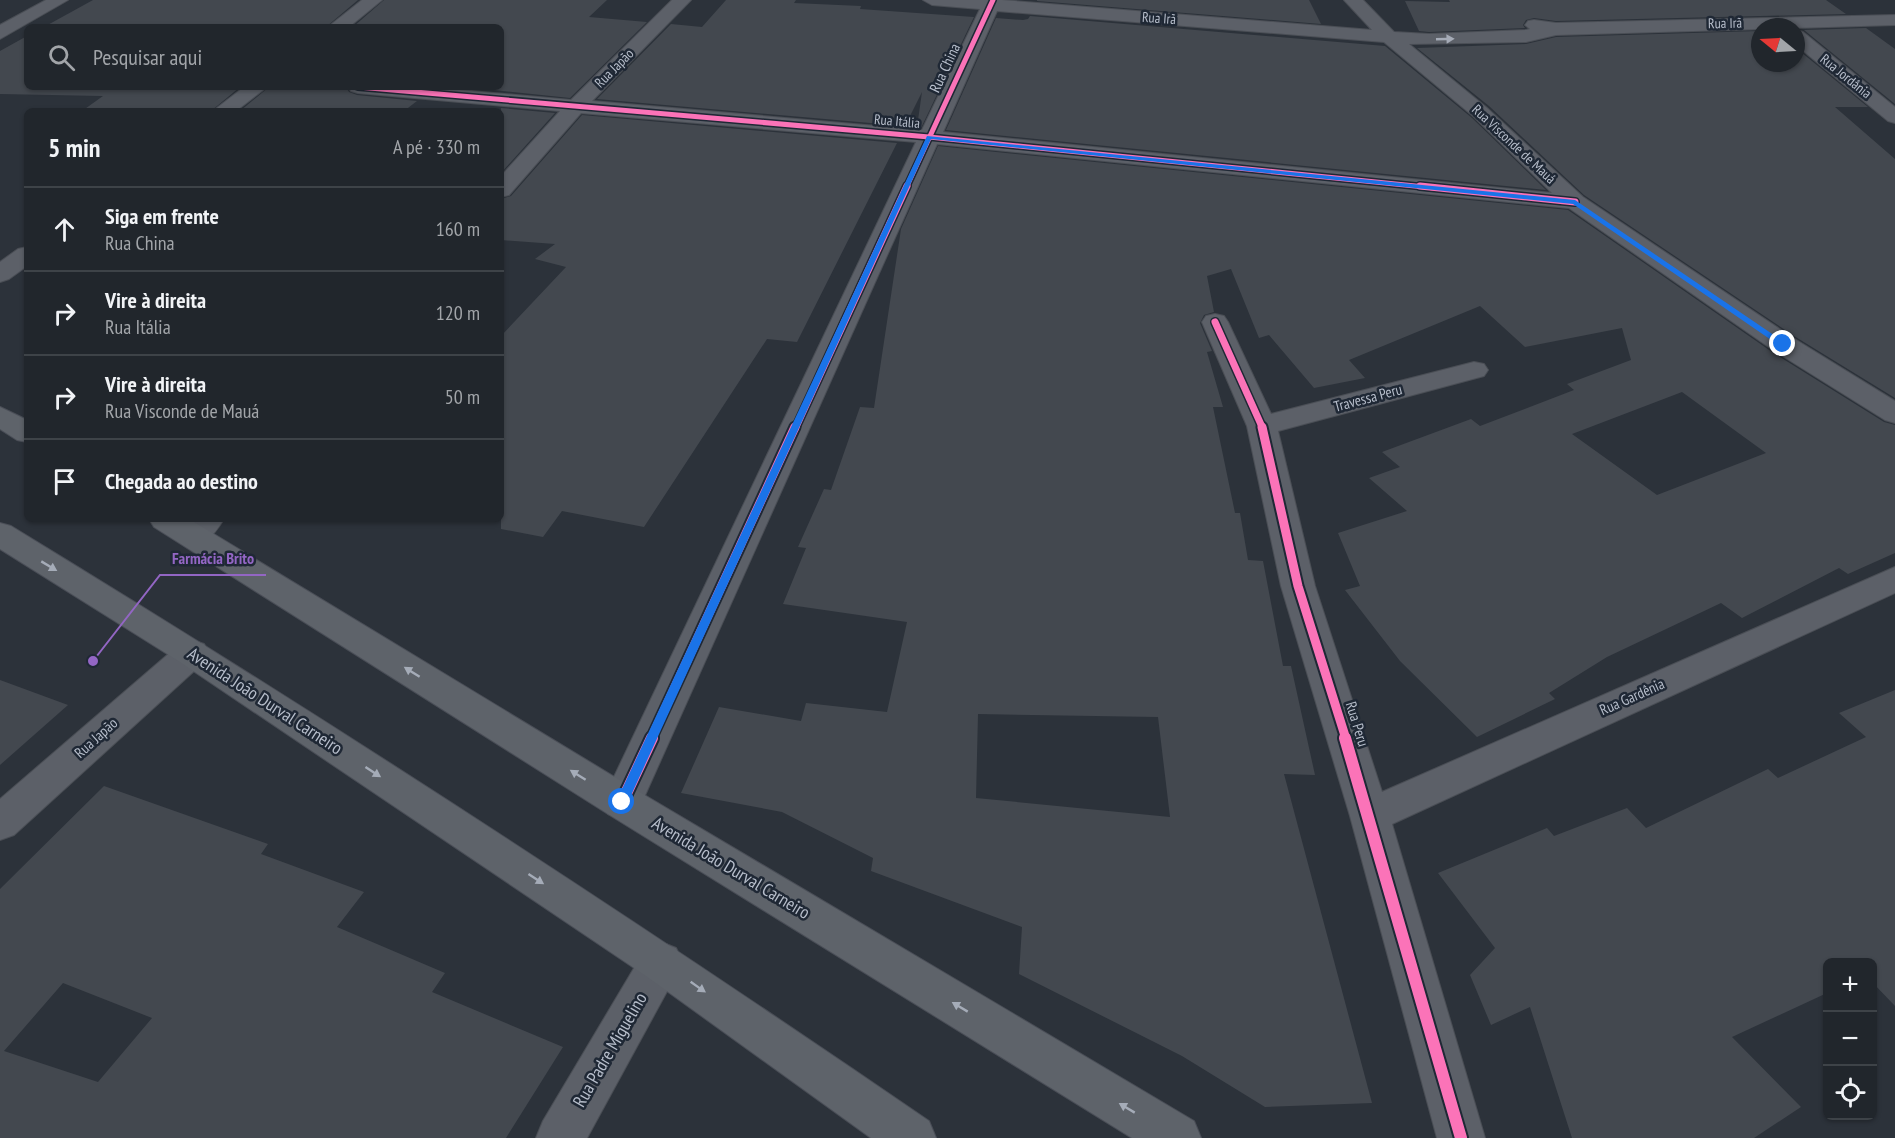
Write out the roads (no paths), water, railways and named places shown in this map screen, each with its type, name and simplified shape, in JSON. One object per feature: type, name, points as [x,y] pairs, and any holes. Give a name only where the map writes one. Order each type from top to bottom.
[{"type":"main road","points":[[0,416],[24,430]]},
{"type":"main road","name":"Avenida João Durval Carneiro","points":[[189,525],[622,802],[1177,1138]]},
{"type":"main road","name":"Avenida João Durval Carneiro","points":[[0,534],[192,653],[661,962],[912,1138]]},
{"type":"street","points":[[0,33],[60,0]]},
{"type":"street","points":[[341,24],[373,0]]},
{"type":"street","name":"Rua Japão","points":[[504,187],[576,106],[682,0]]},
{"type":"street","name":"Rua Irã","points":[[932,0],[992,2],[1429,40],[1526,36],[1556,29],[1751,26]]},
{"type":"street","name":"Rua Visconde de Mauá","points":[[1353,0],[1387,35],[1480,112],[1575,202],[1764,332],[1895,414]]},
{"type":"street","name":"Rua China","points":[[622,802],[992,2]]},
{"type":"street","points":[[1758,6],[1773,18]]},
{"type":"street","name":"Rua Irã","points":[[1805,24],[1895,20]]},
{"type":"street","name":"Rua Jordânia","points":[[1805,43],[1895,117]]},
{"type":"street","points":[[227,108],[253,90]]},
{"type":"street","name":"Rua Itália","points":[[392,90],[929,137],[1575,202]]},
{"type":"street","points":[[0,274],[24,256]]},
{"type":"street","name":"Rua Peru","points":[[1215,322],[1262,426],[1298,586],[1370,816],[1461,1138]]},
{"type":"street","name":"Travessa Peru","points":[[1262,426],[1474,370]]},
{"type":"street","name":"Rua Gardênia","points":[[1370,816],[1895,579]]},
{"type":"street","name":"Rua Japão","points":[[0,823],[192,653]]},
{"type":"street","name":"Rua Padre Miguelino","points":[[560,1138],[661,962]]},
{"type":"place","name":"Farmácia Brito","points":[[93,661]]}]
